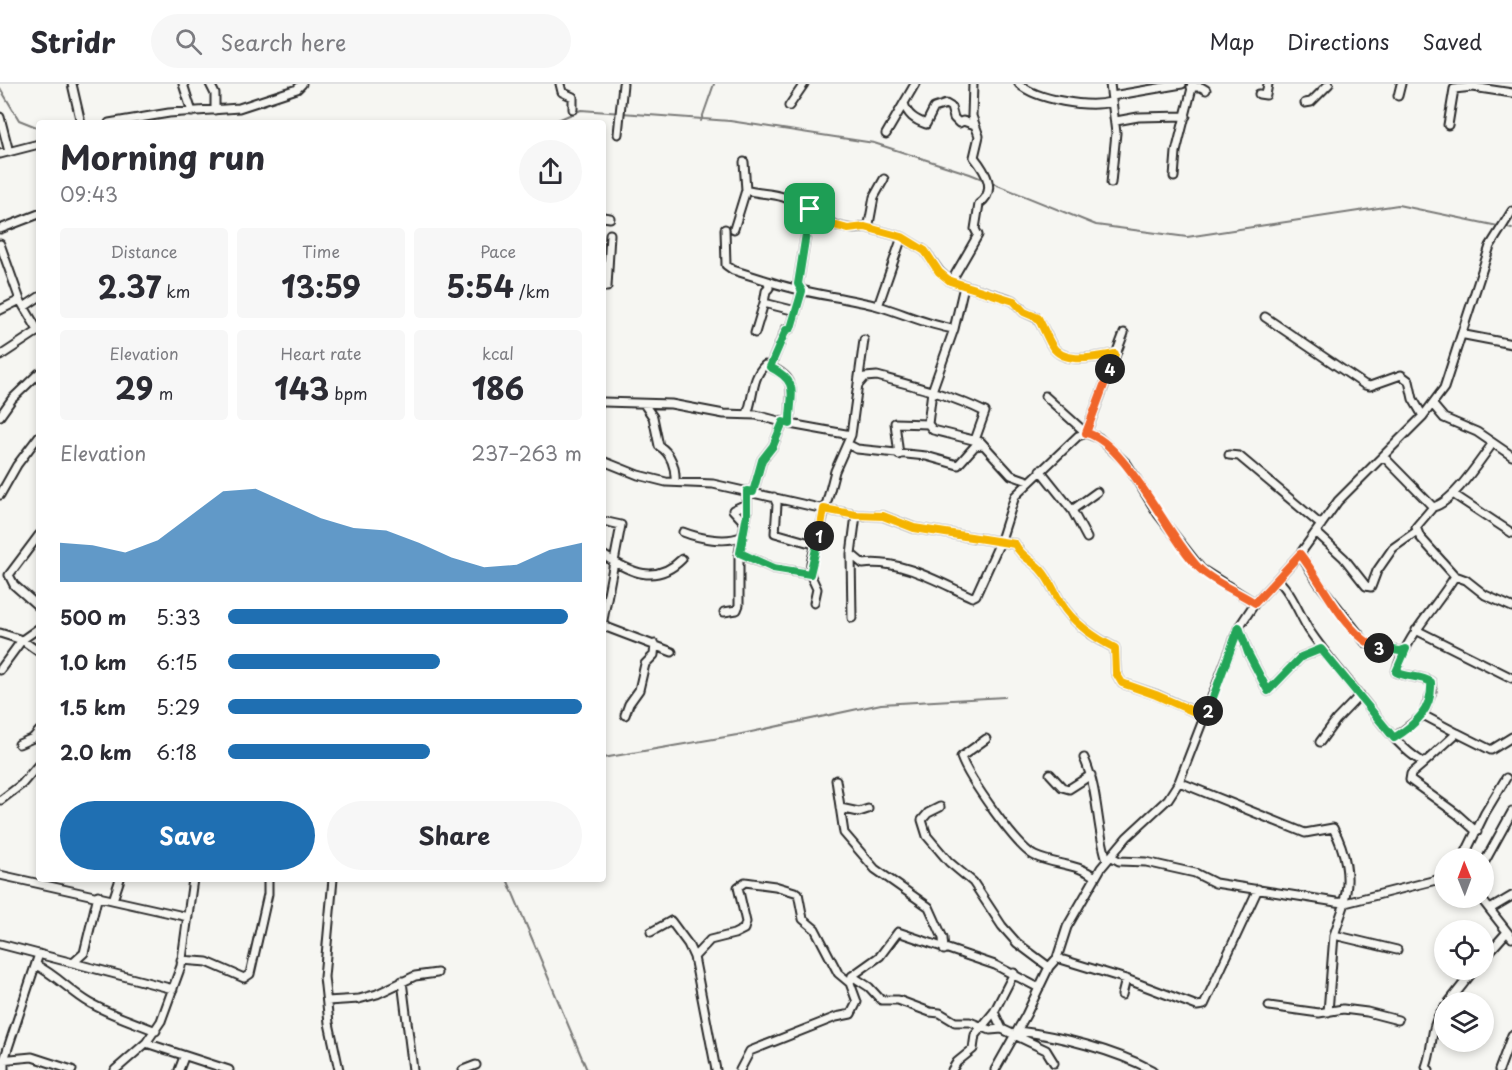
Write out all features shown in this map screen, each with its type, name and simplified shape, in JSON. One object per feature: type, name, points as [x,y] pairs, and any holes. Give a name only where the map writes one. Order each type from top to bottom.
[{"type":"street","points":[[72,84],[80,120]]},
{"type":"street","points":[[183,84],[192,112]]},
{"type":"street","points":[[210,84],[215,94],[214,110]]},
{"type":"street","points":[[132,120],[238,108],[297,89],[302,84]]},
{"type":"street","points":[[560,84],[562,92],[573,97],[573,109]]},
{"type":"street","points":[[618,134],[623,84]]},
{"type":"street","points":[[789,106],[804,84]]},
{"type":"street","points":[[886,134],[915,84]]},
{"type":"street","points":[[952,280],[978,235],[975,229],[979,204],[983,201],[990,185],[986,173],[974,157],[979,136],[972,116],[973,84]]},
{"type":"street","points":[[1019,84],[1026,89],[1062,101],[1099,105],[1111,99],[1182,84]]},
{"type":"street","points":[[1110,84],[1116,121],[1111,183]]},
{"type":"street","points":[[1259,94],[1266,95],[1268,84]]},
{"type":"street","points":[[1305,103],[1311,102],[1329,84]]},
{"type":"street","points":[[1398,96],[1401,84]]},
{"type":"street","points":[[1174,177],[1176,152],[1192,85],[1206,90]]},
{"type":"street","points":[[1448,125],[1454,89],[1473,87],[1512,93]]},
{"type":"street","points":[[904,103],[906,110],[916,121],[926,124],[934,108],[945,104],[951,106],[954,118],[959,123],[963,121],[975,125]]},
{"type":"street","points":[[1116,121],[1138,117],[1186,116]]},
{"type":"street","points":[[0,117],[9,152]]},
{"type":"street","points":[[0,154],[36,145]]},
{"type":"street","points":[[734,229],[746,190],[744,162]]},
{"type":"street","points":[[865,227],[868,224],[874,197],[884,179]]},
{"type":"street","points":[[746,190],[777,195],[810,209],[815,216],[830,224],[848,229],[865,227],[902,237],[925,251],[939,272],[952,280],[964,286],[1014,301],[1024,312],[1038,318],[1051,346],[1060,354],[1081,359],[1115,354]]},
{"type":"street","points":[[770,367],[786,330],[791,328],[802,291],[798,284],[810,209]]},
{"type":"street","points":[[995,1070],[1016,1034],[1049,967],[1057,958],[1067,927],[1095,877],[1127,837],[1168,799],[1179,782],[1239,627],[1255,603],[1300,554],[1349,489],[1433,405],[1447,380],[1490,246],[1512,211]]},
{"type":"street","points":[[0,229],[36,215]]},
{"type":"street","points":[[725,229],[726,265],[733,270],[802,291],[879,306],[937,327],[954,329]]},
{"type":"street","points":[[606,287],[610,234]]},
{"type":"street","points":[[879,306],[902,237]]},
{"type":"street","points":[[0,244],[22,304],[36,327]]},
{"type":"street","points":[[755,333],[766,291],[770,288],[768,281]]},
{"type":"street","points":[[964,286],[954,329],[932,391],[928,424],[933,430],[975,440],[1011,475],[1028,481]]},
{"type":"street","points":[[0,310],[36,298]]},
{"type":"street","points":[[764,303],[796,311]]},
{"type":"street","points":[[1265,317],[1365,385],[1370,386],[1401,375],[1409,381],[1413,399],[1423,416]]},
{"type":"street","points":[[1463,332],[1465,335],[1512,344]]},
{"type":"street","points":[[850,555],[863,564],[885,561],[917,572],[958,593],[972,597],[976,595],[1001,540],[1011,503],[1028,481],[1078,436],[1086,433],[1124,333]]},
{"type":"street","points":[[0,356],[36,334]]},
{"type":"street","points":[[814,603],[817,589],[810,574],[835,471],[851,435],[864,340]]},
{"type":"street","points":[[724,612],[737,610],[739,605],[740,553],[747,514],[746,504],[750,491],[762,460],[786,423],[792,384],[784,374],[765,365],[758,373],[753,400],[747,414]]},
{"type":"street","points":[[0,416],[12,399],[36,376]]},
{"type":"street","points":[[858,386],[865,378],[877,376],[932,391],[986,412],[975,440]]},
{"type":"street","points":[[1045,396],[1086,433],[1099,438],[1128,464],[1158,514],[1201,569],[1255,603]]},
{"type":"street","points":[[606,402],[671,404],[724,414],[747,414],[851,435]]},
{"type":"street","points":[[644,404],[653,417],[659,446],[664,449],[676,468],[675,482]]},
{"type":"street","points":[[1433,405],[1444,418],[1465,426],[1512,456]]},
{"type":"street","points":[[899,455],[895,423],[928,424]]},
{"type":"street","points":[[0,495],[36,441]]},
{"type":"street","points":[[1493,443],[1453,494],[1441,506],[1433,507],[1416,527],[1455,576],[1466,580],[1485,595],[1512,607]]},
{"type":"street","points":[[848,444],[857,449],[926,456],[958,465],[975,446],[982,445]]},
{"type":"street","points":[[1229,455],[1239,456],[1321,525]]},
{"type":"street","points":[[1383,456],[1433,507]]},
{"type":"street","points":[[606,461],[638,475],[675,482],[713,484],[824,509],[856,515],[883,516],[914,528],[1015,544],[1020,554],[1040,568],[1069,615],[1097,639],[1115,648],[1116,673],[1122,683],[1206,717]]},
{"type":"street","points":[[1040,470],[1072,510],[1087,538]]},
{"type":"street","points":[[1072,510],[1096,492]]},
{"type":"street","points":[[1453,494],[1512,532]]},
{"type":"street","points":[[774,497],[777,504],[775,533],[817,545]]},
{"type":"street","points":[[744,522],[733,510],[746,504]]},
{"type":"street","points":[[852,618],[850,555],[856,515]]},
{"type":"street","points":[[606,522],[621,525],[615,563],[606,595]]},
{"type":"street","points":[[1316,532],[1344,558],[1366,586],[1371,587],[1377,571],[1393,548],[1417,531]]},
{"type":"street","points":[[684,532],[708,538],[737,539],[742,536]]},
{"type":"street","points":[[36,539],[9,575],[14,585],[36,604]]},
{"type":"street","points":[[740,553],[773,568],[810,574]]},
{"type":"street","points":[[1300,554],[1320,585],[1365,642],[1377,648],[1400,651],[1406,649]]},
{"type":"street","points":[[606,557],[615,563],[652,576],[668,572],[682,559]]},
{"type":"street","points":[[1394,738],[1423,715],[1432,691],[1431,682],[1419,675],[1401,675],[1396,672],[1416,630],[1455,576]]},
{"type":"street","points":[[1278,580],[1286,587],[1295,609],[1321,649],[1394,738],[1407,752],[1424,763]]},
{"type":"street","points":[[606,627],[672,652]]},
{"type":"street","points":[[1239,627],[1248,653],[1268,691],[1301,657],[1321,649]]},
{"type":"street","points":[[0,670],[22,640],[36,630]]},
{"type":"street","points":[[1416,630],[1512,678]]},
{"type":"street","points":[[0,633],[22,640],[36,650]]},
{"type":"street","points":[[625,716],[629,704],[639,690],[645,664],[654,655],[655,644]]},
{"type":"street","points":[[1320,742],[1336,720],[1360,695]]},
{"type":"street","points":[[1423,715],[1491,750],[1512,737]]},
{"type":"street","points":[[1458,733],[1411,774],[1410,780],[1418,789],[1437,799],[1477,832]]},
{"type":"street","points":[[19,744],[36,734]]},
{"type":"street","points":[[33,738],[36,742]]},
{"type":"street","points":[[986,739],[961,757],[994,814],[1030,854],[1077,867],[1095,877]]},
{"type":"street","points":[[1084,758],[1091,775],[1110,859]]},
{"type":"street","points":[[1,800],[22,784],[36,768]]},
{"type":"street","points":[[1050,774],[1062,787],[1069,789],[1091,775]]},
{"type":"street","points":[[1468,848],[1485,813],[1506,778]]},
{"type":"street","points":[[836,780],[844,833],[875,869],[928,907],[943,938],[944,950]]},
{"type":"street","points":[[1179,782],[1305,833],[1333,828],[1348,875],[1347,891],[1334,935],[1328,1012]]},
{"type":"street","points":[[940,807],[928,813],[922,820],[927,837],[949,862],[973,882],[1002,926],[1017,943],[1049,967]]},
{"type":"street","points":[[840,808],[859,812],[868,808]]},
{"type":"street","points":[[1493,848],[1512,812]]},
{"type":"street","points":[[1110,859],[1146,862],[1195,873],[1215,883],[1344,903],[1434,880]]},
{"type":"street","points":[[0,875],[38,884],[54,882],[113,900],[188,917]]},
{"type":"street","points":[[113,900],[119,882]]},
{"type":"street","points":[[115,1070],[146,1043],[156,1031],[174,989],[181,960],[193,882]]},
{"type":"street","points":[[181,960],[207,962],[244,978],[250,974],[262,926],[268,882]]},
{"type":"street","points":[[333,882],[331,918],[324,958],[327,1001],[339,1070]]},
{"type":"street","points":[[694,957],[710,940],[744,929],[746,922],[738,887],[745,882],[775,886],[798,893],[803,919],[815,929],[826,946],[838,973],[869,987],[881,1000],[898,1000],[930,1012],[940,1012],[955,1022],[965,1021],[990,1030],[1002,1029],[1016,1034],[1046,1050],[1054,1063]]},
{"type":"street","points":[[1057,958],[1197,1005],[1204,1005],[1258,889]]},
{"type":"street","points":[[74,962],[84,953],[99,896]]},
{"type":"street","points":[[1512,896],[1490,909],[1512,938]]},
{"type":"street","points":[[651,932],[671,921],[688,944],[694,957],[716,1070]]},
{"type":"street","points":[[851,980],[880,956],[898,932],[1014,973],[1039,988]]},
{"type":"street","points":[[1494,947],[1507,932]]},
{"type":"street","points":[[1334,935],[1397,950]]},
{"type":"street","points":[[0,944],[174,989]]},
{"type":"street","points":[[4,1070],[2,1060],[39,954]]},
{"type":"street","points":[[36,965],[88,1001],[115,1016],[156,1031]]},
{"type":"street","points":[[327,1001],[377,994],[402,981],[437,972]]},
{"type":"street","points":[[952,1070],[957,1062],[973,1049],[975,1035],[994,1012],[1014,973]]},
{"type":"street","points":[[1122,995],[1125,979]]},
{"type":"street","points":[[740,1070],[750,1051],[836,1017],[851,1014],[857,1002],[851,980]]},
{"type":"street","points":[[1457,992],[1466,980]]},
{"type":"street","points":[[402,981],[413,1070]]},
{"type":"street","points":[[1269,1006],[1328,1012],[1343,1009],[1398,1020]]},
{"type":"street","points":[[994,1012],[1002,1029]]},
{"type":"street","points":[[1429,1070],[1426,1067],[1434,1025]]},
{"type":"street","points":[[1016,1034],[1050,1035],[1125,1057],[1152,1070]]},
{"type":"street","points":[[1499,1070],[1512,1035]]},
{"type":"street","points":[[146,1043],[229,1070]]},
{"type":"street","points":[[2,1060],[32,1057],[72,1070]]},
{"type":"street","points":[[179,1070],[184,1057]]},
{"type":"street","points":[[463,1070],[476,1065]]},
{"type":"waterway","points":[[701,121],[714,84]]},
{"type":"waterway","points":[[0,88],[19,120],[36,127]]},
{"type":"waterway","points":[[558,120],[581,110],[730,121],[874,143],[970,174],[1096,225],[1187,237],[1398,205],[1512,229]]},
{"type":"waterway","points":[[606,757],[737,735],[881,704],[1005,697]]},
{"type":"waterway","points":[[508,882],[587,1070]]},
{"type":"route","points":[[810,209],[815,216],[830,224],[842,225],[848,229],[865,227],[902,237],[925,251],[932,258],[939,272],[950,281],[1014,301],[1024,312],[1038,318],[1048,335],[1051,346],[1060,354],[1081,359],[1115,354],[1086,433],[1099,438],[1128,464],[1158,514],[1192,559],[1210,576],[1255,603],[1275,584],[1300,554],[1312,568],[1320,585],[1365,642],[1377,648],[1400,651],[1406,649],[1400,658],[1396,672],[1401,675],[1419,675],[1431,682],[1432,691],[1423,715],[1406,731],[1394,738],[1321,649],[1301,657],[1268,691],[1248,653],[1239,627],[1206,717],[1173,704],[1167,699],[1130,688],[1122,683],[1116,673],[1115,648],[1097,639],[1069,615],[1040,568],[1020,554],[1015,544],[1001,540],[979,540],[914,528],[873,514],[856,515],[824,509],[810,574],[773,568],[740,553],[747,514],[747,491],[753,492],[762,460],[773,446],[780,425],[783,422],[790,424],[792,384],[784,374],[770,367],[786,330],[793,324],[799,304],[802,291],[798,284],[802,248],[810,209]]}]
